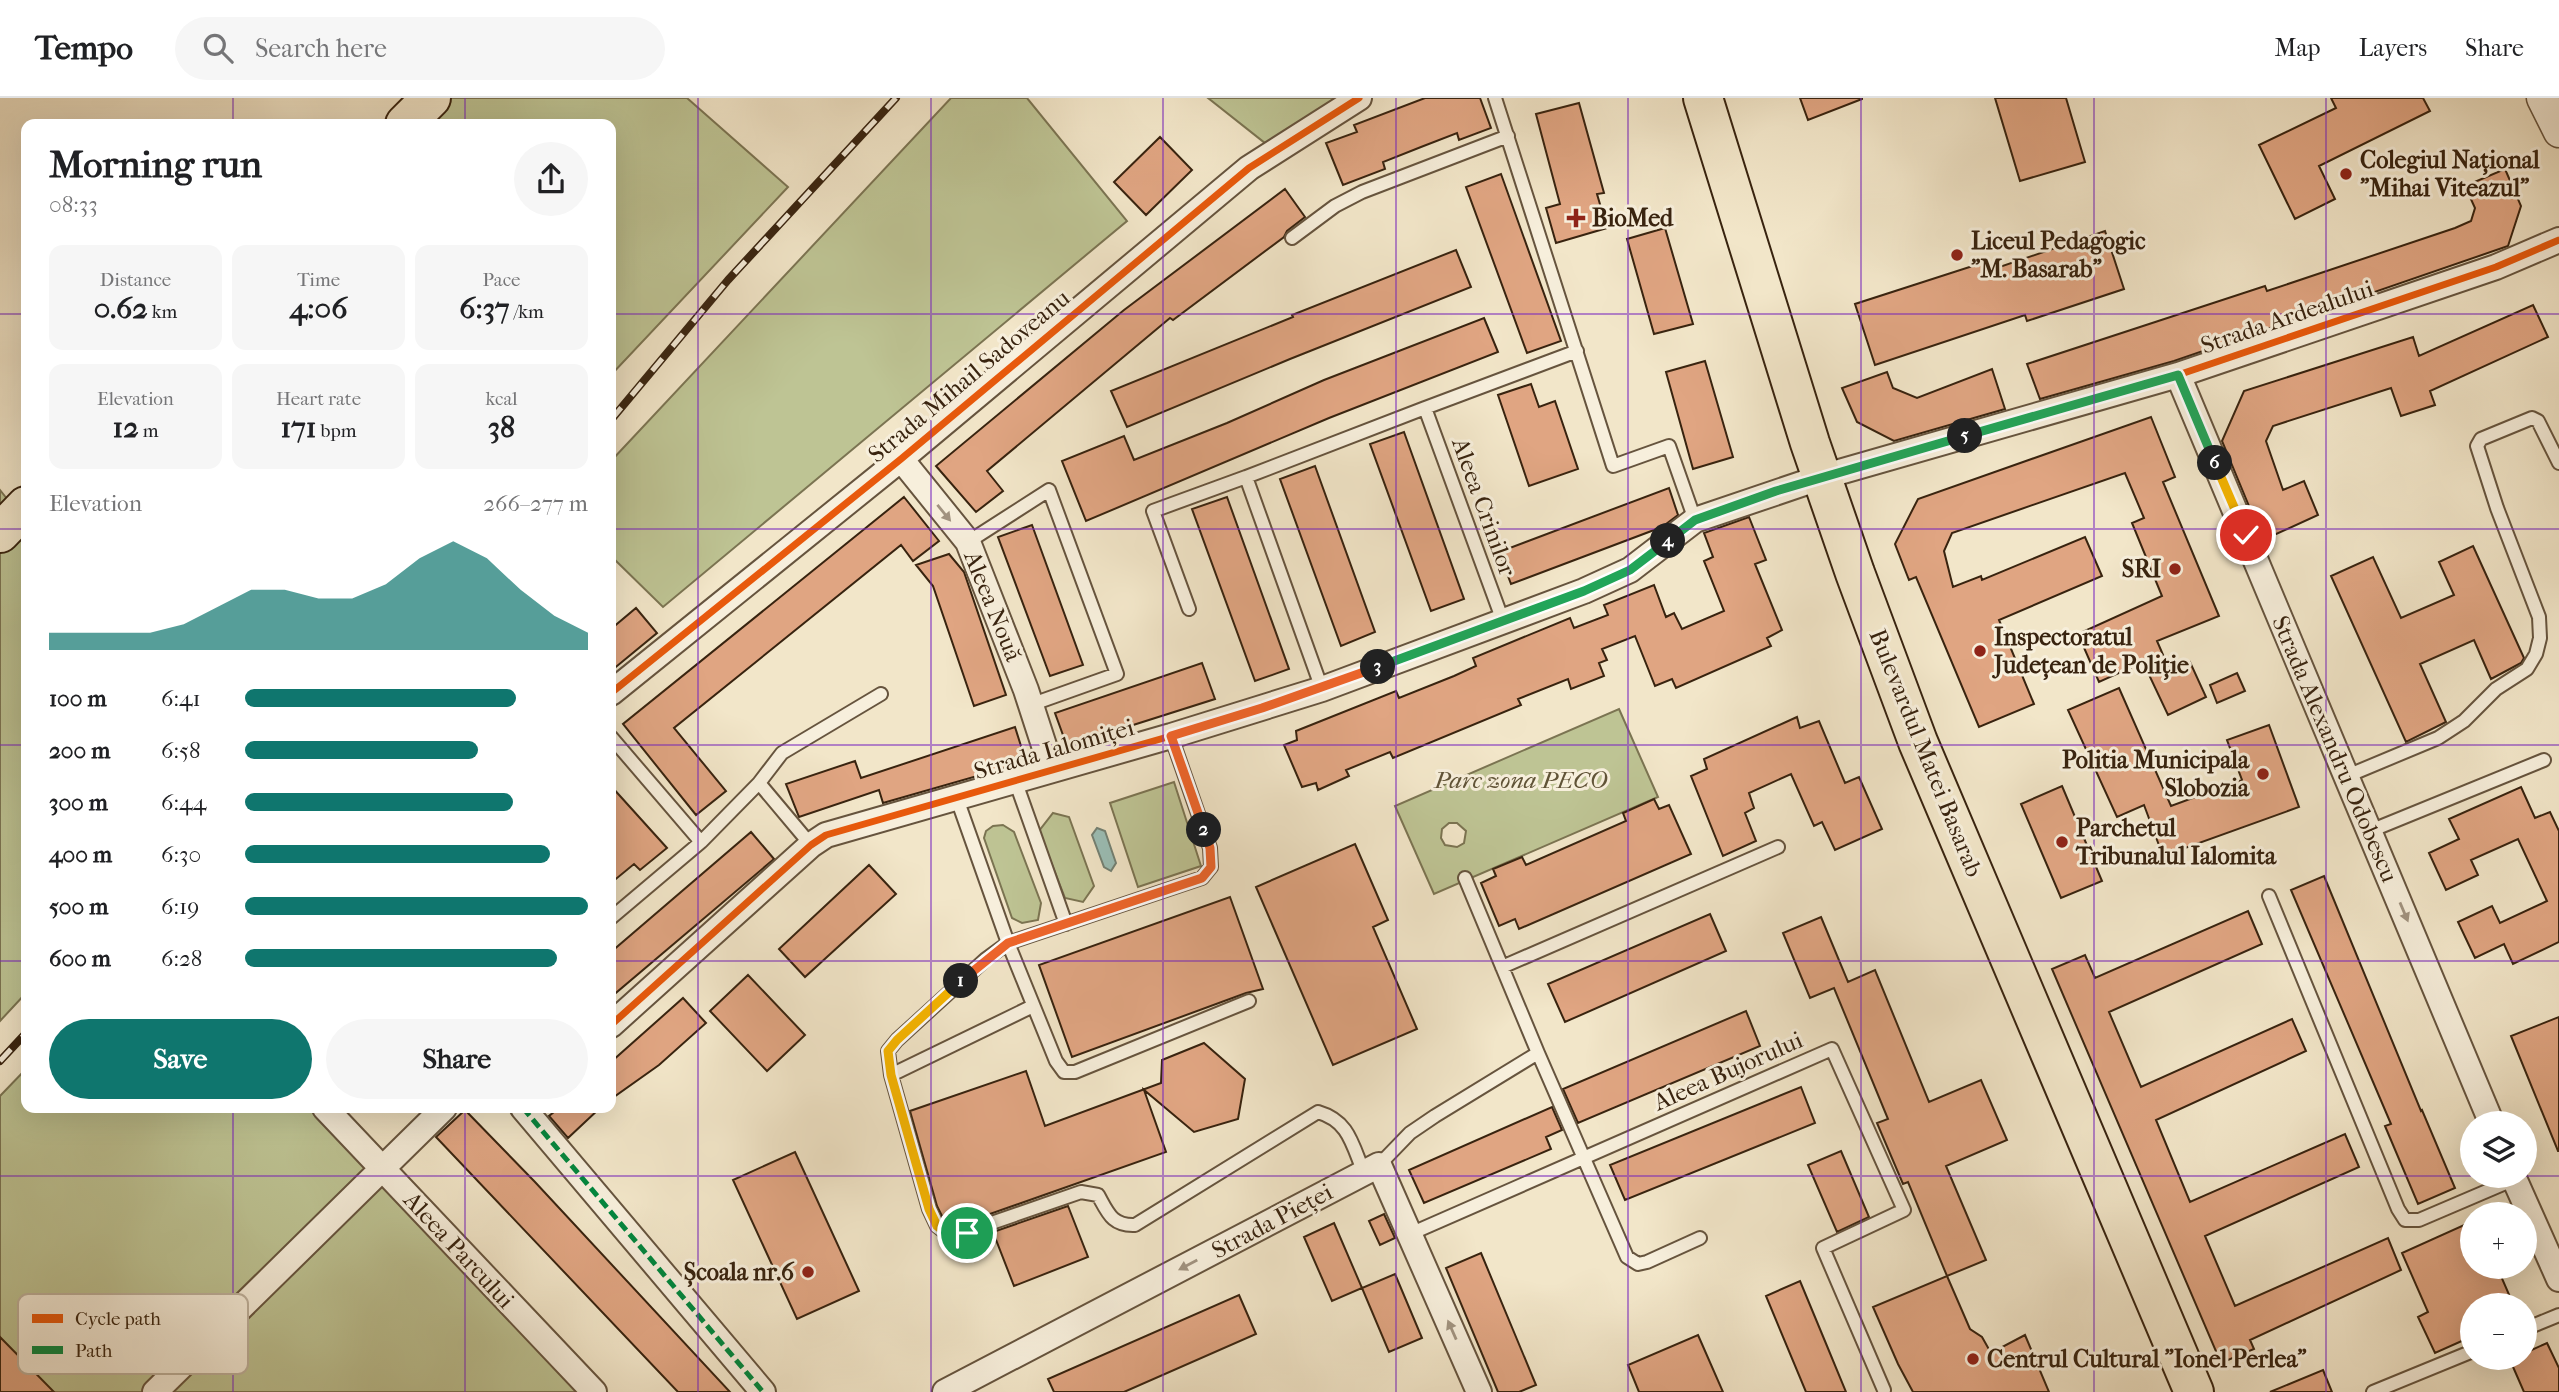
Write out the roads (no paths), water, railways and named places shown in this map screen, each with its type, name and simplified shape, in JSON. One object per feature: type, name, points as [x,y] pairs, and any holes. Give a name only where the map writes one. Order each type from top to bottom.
[{"type":"main road","points":[[410,119],[431,98]]},
{"type":"main road","name":"Bulevardul Matei Basarab","points":[[1703,98],[1822,477],[1919,742],[2194,1392]]},
{"type":"main road","points":[[0,533],[21,511]]},
{"type":"street","name":"Strada Mihail Sadoveanu","points":[[616,689],[901,460],[1085,303],[1249,169],[1359,98]]},
{"type":"street","points":[[2542,98],[2559,132]]},
{"type":"street","name":"Strada Ardealului","points":[[1822,477],[2178,375],[2496,267],[2559,240]]},
{"type":"street","name":"Strada Alexandru Odobescu","points":[[2178,375],[2487,1111]]},
{"type":"street","name":"Aleea Nouă","points":[[901,460],[968,542],[1052,770]]},
{"type":"street","name":"Strada Ialomiței","points":[[616,1020],[811,845],[826,835],[1171,736],[1322,689],[1584,591],[1630,570],[1695,520],[1822,477]]},
{"type":"street","name":"Aleea Parcului","points":[[331,1113],[594,1392]]},
{"type":"street","points":[[248,1300],[439,1113]]},
{"type":"street","points":[[527,1113],[763,1392]]},
{"type":"street","points":[[1371,1169],[1410,1234],[1479,1392]]},
{"type":"street","name":"Strada Pieței","points":[[945,1392],[1371,1169]]},
{"type":"street","points":[[2519,1188],[2559,1279]]},
{"type":"street","points":[[155,1392],[173,1374]]},
{"type":"lane","points":[[1495,98],[1613,466],[1668,446],[1695,520]]},
{"type":"lane","points":[[1292,238],[1335,206],[1362,192],[1508,136]]},
{"type":"lane","points":[[1189,609],[1153,511],[1577,351]]},
{"type":"lane","name":"Aleea Crinilor","points":[[1425,408],[1503,621]]},
{"type":"lane","points":[[2347,776],[2438,738],[2464,721],[2496,689],[2527,669],[2536,654],[2540,638],[2539,617],[2497,508],[2477,446],[2481,439],[2532,418],[2538,421],[2559,463]]},
{"type":"lane","points":[[1246,477],[1322,689]]},
{"type":"lane","points":[[968,542],[1049,489],[1117,674],[1030,705]]},
{"type":"lane","points":[[616,914],[701,842],[759,783],[782,753],[881,694]]},
{"type":"lane","points":[[1171,736],[1210,848],[1211,867],[1202,878],[1008,943],[986,959],[888,1051],[891,1075],[929,1209],[937,1226],[951,1237],[1081,1192],[1098,1195],[1113,1219],[1123,1226],[1135,1225],[1318,1112],[1333,1116],[1346,1129],[1371,1169],[1410,1133],[1435,1115],[1538,1053]]},
{"type":"lane","points":[[616,743],[701,842]]},
{"type":"lane","points":[[2370,831],[2544,760]]},
{"type":"lane","points":[[1015,780],[1066,924]]},
{"type":"lane","points":[[759,783],[811,845]]},
{"type":"lane","points":[[956,796],[1008,943],[1056,1061],[1064,1072],[1075,1072],[1249,1001]]},
{"type":"lane","points":[[1502,967],[1778,847]]},
{"type":"lane","points":[[1465,878],[1627,1257],[1638,1264],[1647,1262],[1700,1238]]},
{"type":"lane","points":[[2269,896],[2405,1220],[2419,1220],[2490,1188]]},
{"type":"lane","points":[[891,1075],[1033,1006]]},
{"type":"lane","name":"Aleea Bujorului","points":[[1410,1234],[1832,1049],[1904,1210],[1823,1248],[1884,1390]]},
{"type":"lane","points":[[2537,1324],[2559,1315]]},
{"type":"lane","points":[[2373,1392],[2460,1356]]},
{"type":"water","points":[[1097,828],[1105,831],[1116,863],[1111,871],[1104,867],[1092,835]]},
{"type":"railway","points":[[616,414],[728,280],[896,98]]},
{"type":"railway","points":[[0,1061],[21,1038]]},
{"type":"place","name":"Colegiul Național \"Mihai Viteazul\"","points":[[2346,174]]},
{"type":"place","name":"BioMed","points":[[1576,218]]},
{"type":"place","name":"Liceul Pedagogic \"M. Basarab\"","points":[[1957,255]]},
{"type":"place","name":"SRI","points":[[2175,569]]},
{"type":"place","name":"Inspectoratul Județean de Poliție","points":[[1980,651]]},
{"type":"place","name":"Politia Municipala Slobozia","points":[[2263,774]]},
{"type":"place","name":"Parchetul Tribunalul Ialomita","points":[[2062,842]]},
{"type":"place","name":"Școala nr.6","points":[[808,1272]]},
{"type":"place","name":"Centrul Cultural \"Ionel Perlea\"","points":[[1973,1359]]},
{"type":"park label","name":"Parc zona PECO","points":[[1521,780]]}]
